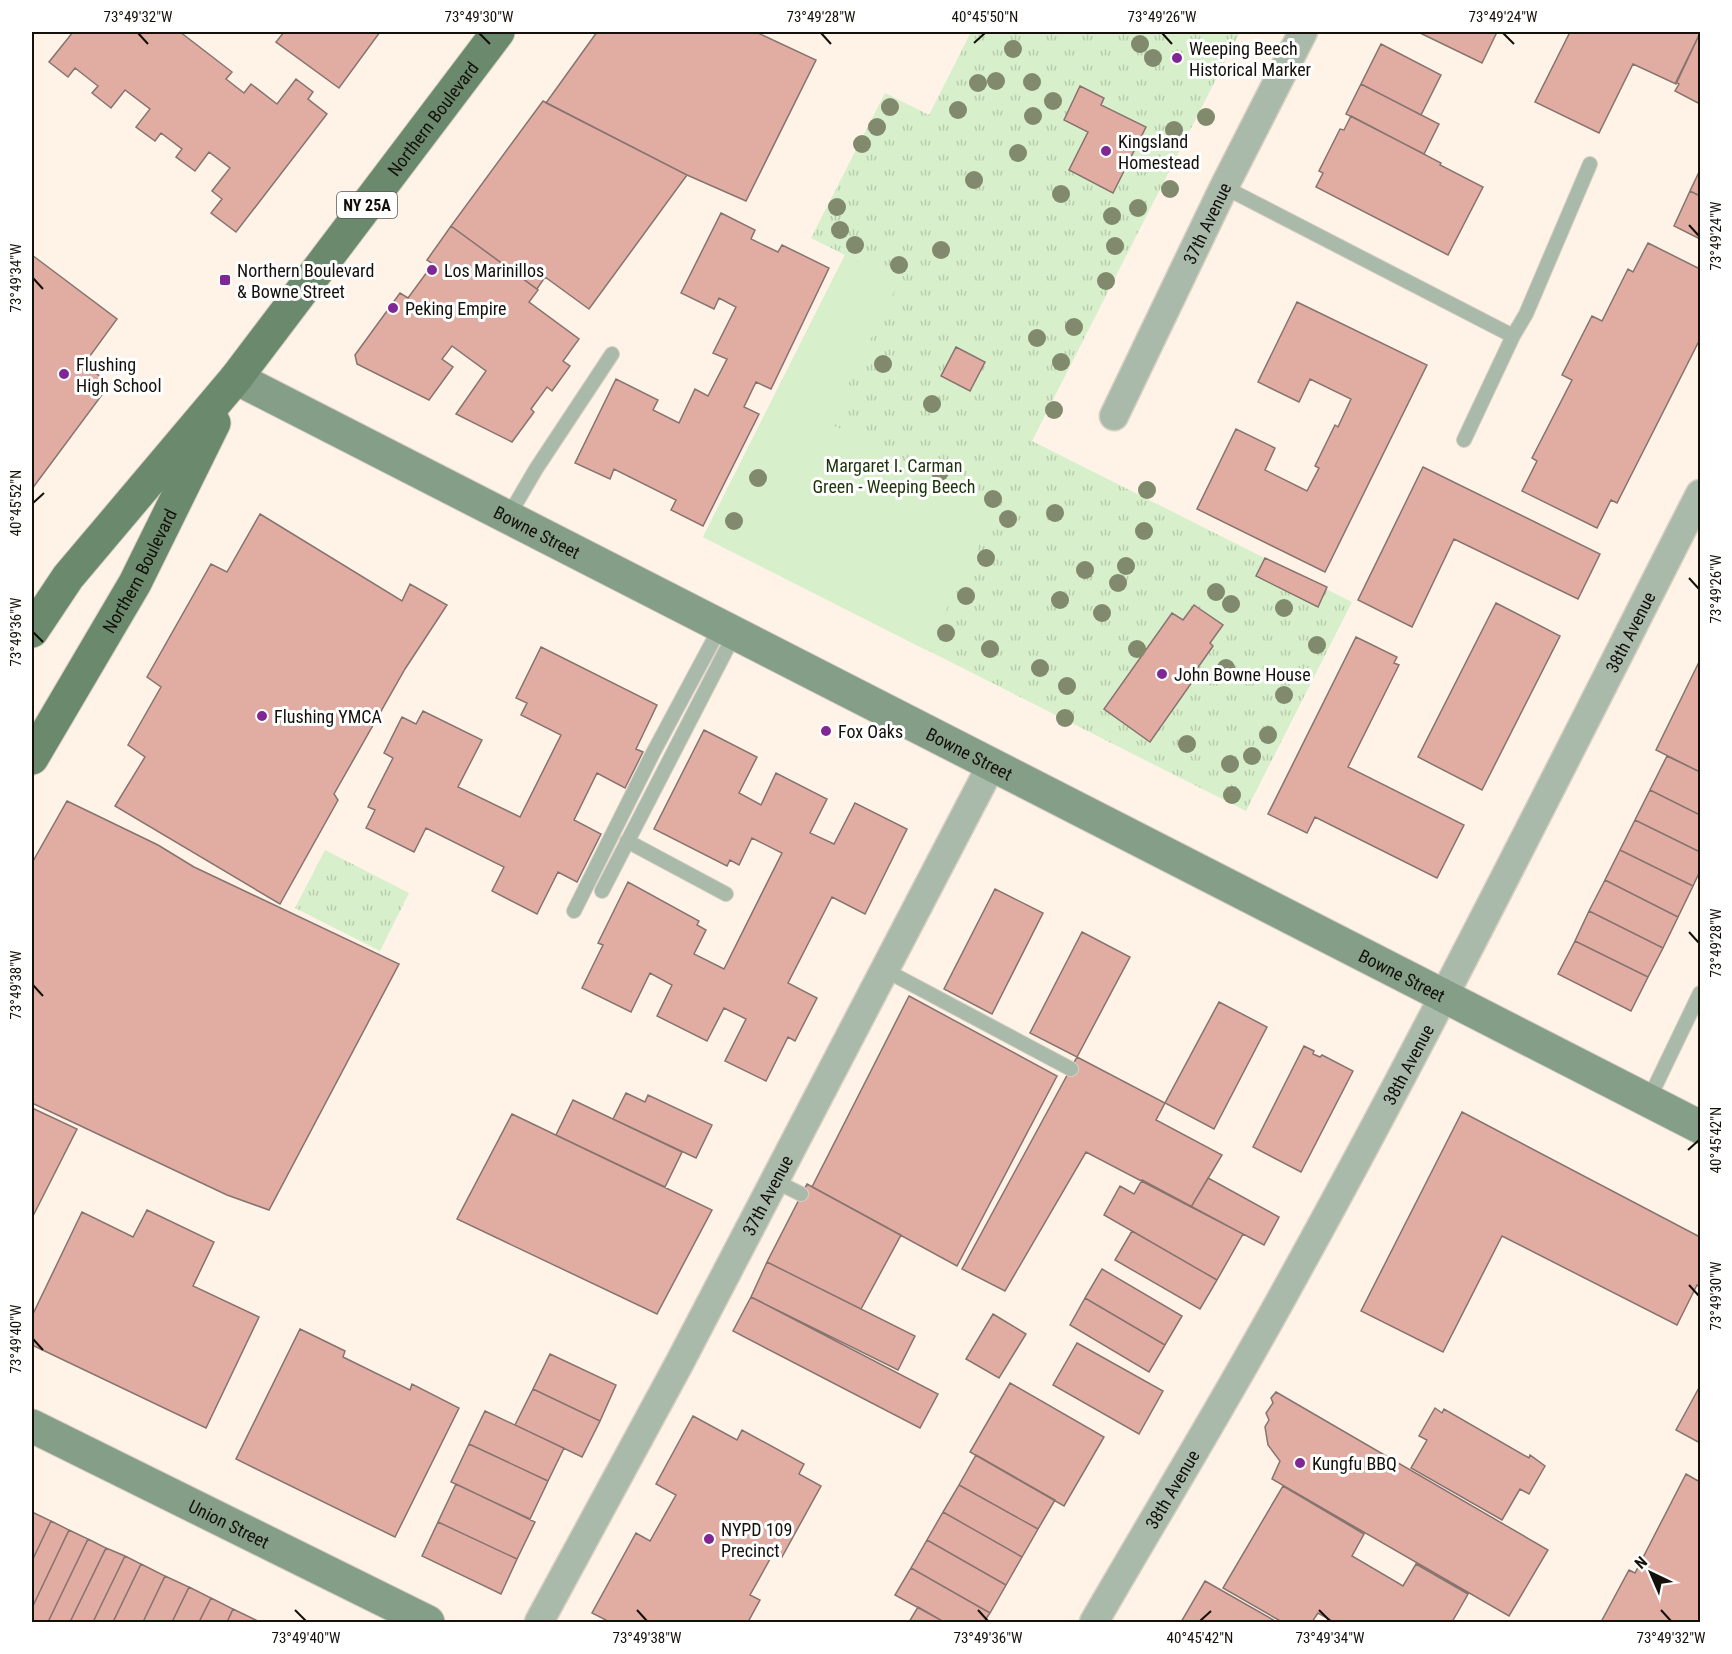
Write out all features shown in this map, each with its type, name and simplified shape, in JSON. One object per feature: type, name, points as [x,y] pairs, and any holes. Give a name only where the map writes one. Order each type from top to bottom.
[{"type":"main road","name":"Northern Boulevard","points":[[32,631],[68,577],[236,378],[498,32]]},
{"type":"main road","name":"Northern Boulevard","points":[[32,758],[135,583],[236,378]]},
{"type":"street","name":"37th Avenue","points":[[1114,416],[1224,187],[1303,32]]},
{"type":"street","name":"Bowne Street","points":[[236,378],[992,764],[1443,998],[1701,1127]]},
{"type":"street","name":"38th Avenue","points":[[1094,1623],[1283,1296],[1443,998],[1701,494]]},
{"type":"street","name":"37th Avenue","points":[[539,1623],[775,1181],[992,764]]},
{"type":"street","name":"Union Street","points":[[32,1426],[428,1623]]},
{"type":"lane","points":[[1464,440],[1513,336],[1526,314],[1590,164]]},
{"type":"lane","points":[[1224,187],[1513,336]]},
{"type":"lane","points":[[508,517],[536,469],[612,354]]},
{"type":"lane","points":[[602,891],[728,629]]},
{"type":"lane","points":[[574,911],[653,753],[728,629]]},
{"type":"lane","points":[[627,841],[726,894]]},
{"type":"lane","points":[[885,970],[1071,1069]]},
{"type":"lane","points":[[1648,1101],[1701,993]]},
{"type":"lane","points":[[775,1181],[801,1194]]},
{"type":"green space","name":"Margaret I. Carman Green - Weeping Beech","points":[[971,32],[1240,32],[1032,441],[1352,602],[1246,811],[703,537],[845,255],[811,238],[885,93],[929,115]]},
{"type":"green space","points":[[845,255],[899,282],[829,423],[998,508],[926,650],[703,537]]},
{"type":"green space","points":[[325,850],[409,893],[380,951],[295,908]]},
{"type":"building","points":[[73,32],[180,32],[232,72],[226,79],[244,93],[251,84],[277,104],[296,79],[313,92],[308,99],[327,114],[236,232],[211,213],[222,199],[212,191],[230,168],[209,152],[195,171],[176,157],[182,149],[161,133],[155,141],[136,127],[150,109],[125,90],[111,108],[92,93],[98,86],[75,68],[68,77],[49,62]]},
{"type":"building","points":[[284,32],[380,32],[339,88],[276,42]]},
{"type":"building","points":[[597,32],[756,32],[816,60],[746,201],[687,175],[546,103]]},
{"type":"building","points":[[1418,32],[1497,32],[1482,63]]},
{"type":"building","points":[[1570,32],[1700,33],[1676,84],[1633,64],[1599,133],[1535,102]]},
{"type":"building","points":[[1700,33],[1700,104],[1675,91],[1679,84],[1676,82]]},
{"type":"building","points":[[1381,44],[1441,75],[1421,115],[1361,84]]},
{"type":"building","points":[[1361,84],[1439,124],[1424,154],[1346,114]]},
{"type":"building","name":"Kingsland Homestead","points":[[1080,86],[1104,98],[1101,105],[1146,127],[1113,193],[1069,170],[1088,132],[1064,120]]},
{"type":"building","points":[[543,101],[687,175],[589,309],[545,277],[537,289],[451,226]]},
{"type":"building","points":[[1351,116],[1483,187],[1448,255],[1316,187],[1323,173],[1319,171],[1340,129],[1344,130]]},
{"type":"building","points":[[1700,170],[1700,196],[1690,191]]},
{"type":"building","points":[[1690,191],[1700,196],[1700,239],[1674,226]]},
{"type":"building","points":[[721,213],[755,230],[751,239],[778,252],[782,245],[829,268],[771,389],[756,382],[744,407],[759,414],[703,526],[671,510],[676,500],[614,469],[610,479],[575,463],[616,379],[658,400],[653,410],[679,423],[695,389],[708,396],[727,359],[713,353],[736,307],[719,298],[714,309],[681,293]]},
{"type":"building","points":[[451,226],[538,290],[529,302],[579,339],[563,361],[570,366],[552,391],[547,387],[531,409],[534,412],[512,442],[456,414],[486,371],[452,346],[442,359],[453,367],[429,400],[357,364],[355,355],[400,293],[408,298],[433,264],[427,260]]},
{"type":"building","points":[[1648,243],[1700,269],[1700,339],[1617,503],[1611,500],[1597,528],[1522,491],[1537,461],[1532,458],[1572,380],[1562,375],[1592,316],[1602,321],[1628,269],[1633,272]]},
{"type":"building","name":"Flushing High School","points":[[32,255],[117,319],[84,364],[110,384],[32,489]]},
{"type":"building","points":[[1297,302],[1427,365],[1325,572],[1197,509],[1236,429],[1275,448],[1265,470],[1307,491],[1319,468],[1315,466],[1335,425],[1338,427],[1351,399],[1310,379],[1299,402],[1258,382]]},
{"type":"building","points":[[956,347],[985,362],[970,391],[941,376]]},
{"type":"building","points":[[1423,467],[1600,554],[1578,599],[1454,539],[1412,627],[1358,600]]},
{"type":"building","name":"Flushing YMCA","points":[[260,514],[402,601],[410,584],[447,605],[405,669],[334,794],[338,800],[280,904],[115,806],[145,757],[128,745],[161,687],[147,677],[211,564],[227,572]]},
{"type":"building","points":[[1265,558],[1327,587],[1318,607],[1256,576]]},
{"type":"building","points":[[1496,603],[1560,636],[1482,790],[1418,757]]},
{"type":"building","name":"John Bowne House","points":[[1194,605],[1223,625],[1210,643],[1213,646],[1194,673],[1197,675],[1150,742],[1104,709],[1172,613],[1183,620]]},
{"type":"building","points":[[1356,637],[1397,657],[1394,663],[1399,665],[1348,767],[1464,825],[1437,878],[1315,817],[1307,833],[1268,814]]},
{"type":"building","points":[[541,647],[657,705],[636,749],[643,752],[625,788],[597,773],[574,820],[601,834],[577,882],[558,872],[537,914],[492,891],[504,867],[426,828],[414,852],[366,828],[375,810],[368,807],[393,758],[384,753],[402,717],[416,724],[423,711],[482,740],[458,787],[520,817],[561,735],[521,715],[527,703],[516,698]]},
{"type":"building","points":[[1700,660],[1700,772],[1656,750]]},
{"type":"building","points":[[704,730],[757,757],[739,793],[761,805],[776,773],[827,799],[810,833],[834,844],[855,803],[907,829],[865,914],[832,897],[788,983],[817,998],[795,1041],[788,1037],[766,1081],[725,1061],[746,1019],[724,1008],[707,1041],[657,1016],[672,985],[650,973],[631,1012],[582,988],[603,945],[598,943],[628,882],[699,921],[697,925],[706,930],[694,954],[724,969],[782,853],[752,838],[739,865],[730,860],[727,866],[654,829]]},
{"type":"building","points":[[1667,756],[1700,772],[1700,815],[1650,790]]},
{"type":"building","points":[[1650,790],[1700,815],[1700,852],[1635,820]]},
{"type":"building","points":[[67,801],[158,845],[194,867],[399,964],[269,1210],[227,1195],[32,1103],[32,863]]},
{"type":"building","points":[[1635,820],[1700,852],[1700,871],[1693,886],[1620,850]]},
{"type":"building","points":[[1620,850],[1693,886],[1678,917],[1605,880]]},
{"type":"building","points":[[1605,880],[1678,917],[1663,948],[1589,911]]},
{"type":"building","points":[[995,889],[1043,913],[992,1014],[944,989]]},
{"type":"building","points":[[1589,911],[1663,948],[1648,977],[1575,941]]},
{"type":"building","points":[[1082,932],[1130,957],[1077,1057],[1030,1033]]},
{"type":"building","points":[[1575,941],[1648,977],[1631,1011],[1558,974]]},
{"type":"building","points":[[909,996],[1057,1076],[957,1266],[812,1187]]},
{"type":"building","points":[[1219,1002],[1267,1027],[1214,1129],[1165,1103]]},
{"type":"building","points":[[1304,1046],[1314,1051],[1313,1054],[1320,1057],[1322,1055],[1353,1071],[1301,1172],[1253,1147]]},
{"type":"building","points":[[1077,1057],[1165,1103],[1156,1120],[1222,1155],[1191,1207],[1086,1152],[1005,1291],[962,1269]]},
{"type":"building","points":[[626,1093],[645,1102],[648,1095],[712,1125],[696,1158],[613,1119]]},
{"type":"building","points":[[573,1100],[682,1152],[665,1187],[556,1135]]},
{"type":"building","points":[[32,1108],[77,1129],[32,1218]]},
{"type":"building","points":[[1462,1112],[1700,1237],[1700,1287],[1697,1285],[1677,1325],[1502,1236],[1443,1352],[1361,1311]]},
{"type":"building","points":[[512,1114],[712,1210],[657,1314],[457,1219]]},
{"type":"building","points":[[1208,1178],[1279,1217],[1264,1245],[1191,1207]]},
{"type":"building","points":[[1142,1180],[1243,1234],[1217,1280],[1104,1215],[1120,1186],[1134,1194]]},
{"type":"building","points":[[807,1184],[901,1235],[861,1309],[767,1262]]},
{"type":"building","points":[[147,1210],[214,1242],[193,1286],[259,1317],[206,1428],[32,1345],[32,1316],[82,1212],[133,1237]]},
{"type":"building","points":[[1132,1231],[1217,1280],[1200,1309],[1115,1260]]},
{"type":"building","points":[[767,1262],[915,1336],[898,1370],[751,1297]]},
{"type":"building","points":[[1102,1269],[1182,1316],[1165,1345],[1085,1298]]},
{"type":"building","points":[[751,1297],[938,1394],[920,1428],[733,1331]]},
{"type":"building","points":[[1085,1298],[1165,1345],[1149,1372],[1070,1325]]},
{"type":"building","points":[[993,1314],[1026,1334],[999,1378],[966,1359]]},
{"type":"building","points":[[300,1329],[345,1351],[343,1357],[410,1390],[412,1384],[459,1408],[395,1537],[236,1459]]},
{"type":"building","points":[[1077,1343],[1163,1391],[1139,1434],[1053,1385]]},
{"type":"building","points":[[550,1354],[616,1385],[600,1421],[533,1389]]},
{"type":"building","points":[[1010,1383],[1104,1437],[1064,1506],[970,1452]]},
{"type":"building","points":[[1700,1386],[1700,1443],[1676,1430]]},
{"type":"building","points":[[533,1389],[600,1421],[582,1457],[515,1425]]},
{"type":"building","points":[[1276,1392],[1548,1550],[1509,1616],[1272,1479],[1280,1461],[1268,1445],[1265,1427],[1269,1420],[1266,1413],[1273,1403],[1271,1398]]},
{"type":"building","points":[[1435,1408],[1442,1413],[1444,1409],[1529,1458],[1530,1455],[1545,1466],[1529,1494],[1520,1489],[1502,1520],[1411,1468],[1427,1440],[1419,1436]]},
{"type":"building","points":[[485,1411],[564,1448],[548,1481],[469,1444]]},
{"type":"building","points":[[693,1416],[737,1440],[742,1430],[804,1464],[799,1474],[821,1486],[782,1557],[774,1552],[750,1595],[760,1600],[748,1622],[605,1622],[606,1620],[592,1613],[636,1533],[650,1541],[676,1495],[656,1484]]},
{"type":"building","points":[[469,1444],[548,1481],[530,1519],[451,1482]]},
{"type":"building","points":[[976,1455],[1055,1500],[1038,1529],[959,1485]]},
{"type":"building","points":[[1686,1474],[1700,1482],[1700,1622],[1601,1622],[1629,1570],[1635,1573]]},
{"type":"building","points":[[456,1484],[535,1522],[517,1559],[438,1522]]},
{"type":"building","points":[[959,1485],[1038,1529],[1022,1557],[943,1512]]},
{"type":"building","points":[[1283,1486],[1364,1534],[1352,1556],[1403,1586],[1416,1564],[1468,1594],[1452,1622],[1334,1622],[1318,1613],[1312,1622],[1282,1622],[1223,1588]]},
{"type":"building","points":[[32,1512],[51,1521],[32,1561]]},
{"type":"building","points":[[943,1512],[1022,1557],[1006,1585],[927,1540]]},
{"type":"building","points":[[51,1521],[69,1530],[32,1608],[32,1561]]},
{"type":"building","points":[[438,1522],[517,1559],[501,1594],[422,1556]]},
{"type":"building","points":[[69,1530],[88,1539],[48,1622],[32,1622],[32,1608]]},
{"type":"building","points":[[88,1539],[106,1548],[70,1622],[48,1622]]},
{"type":"building","points":[[927,1540],[1006,1585],[990,1613],[911,1568]]},
{"type":"building","points":[[106,1548],[125,1556],[93,1622],[70,1622]]},
{"type":"building","points":[[125,1556],[141,1564],[113,1622],[93,1622]]},
{"type":"building","points":[[141,1564],[165,1576],[143,1622],[113,1622]]},
{"type":"building","points":[[911,1568],[990,1613],[984,1622],[944,1622],[895,1595]]},
{"type":"building","points":[[165,1576],[189,1587],[172,1622],[143,1622]]},
{"type":"building","points":[[1205,1581],[1277,1622],[1181,1622]]},
{"type":"building","points":[[189,1587],[211,1598],[199,1622],[172,1622]]},
{"type":"building","points":[[211,1598],[233,1609],[227,1622],[199,1622]]},
{"type":"building","points":[[918,1607],[944,1622],[909,1622]]},
{"type":"building","points":[[233,1609],[256,1620],[255,1622],[227,1622]]},
{"type":"place","name":"Weeping Beech Historical Marker","points":[[1177,58]]},
{"type":"place","name":"Kingsland Homestead","points":[[1106,151]]},
{"type":"place","name":"Los Marinillos","points":[[432,270]]},
{"type":"place","name":"Northern Boulevard & Bowne Street","points":[[225,280]]},
{"type":"place","name":"Peking Empire","points":[[393,308]]},
{"type":"place","name":"Flushing High School","points":[[64,374]]},
{"type":"place","name":"John Bowne House","points":[[1162,674]]},
{"type":"place","name":"Flushing YMCA","points":[[262,716]]},
{"type":"place","name":"Fox Oaks","points":[[826,731]]},
{"type":"place","name":"Kungfu BBQ","points":[[1300,1463]]},
{"type":"place","name":"NYPD 109 Precinct","points":[[709,1539]]}]
